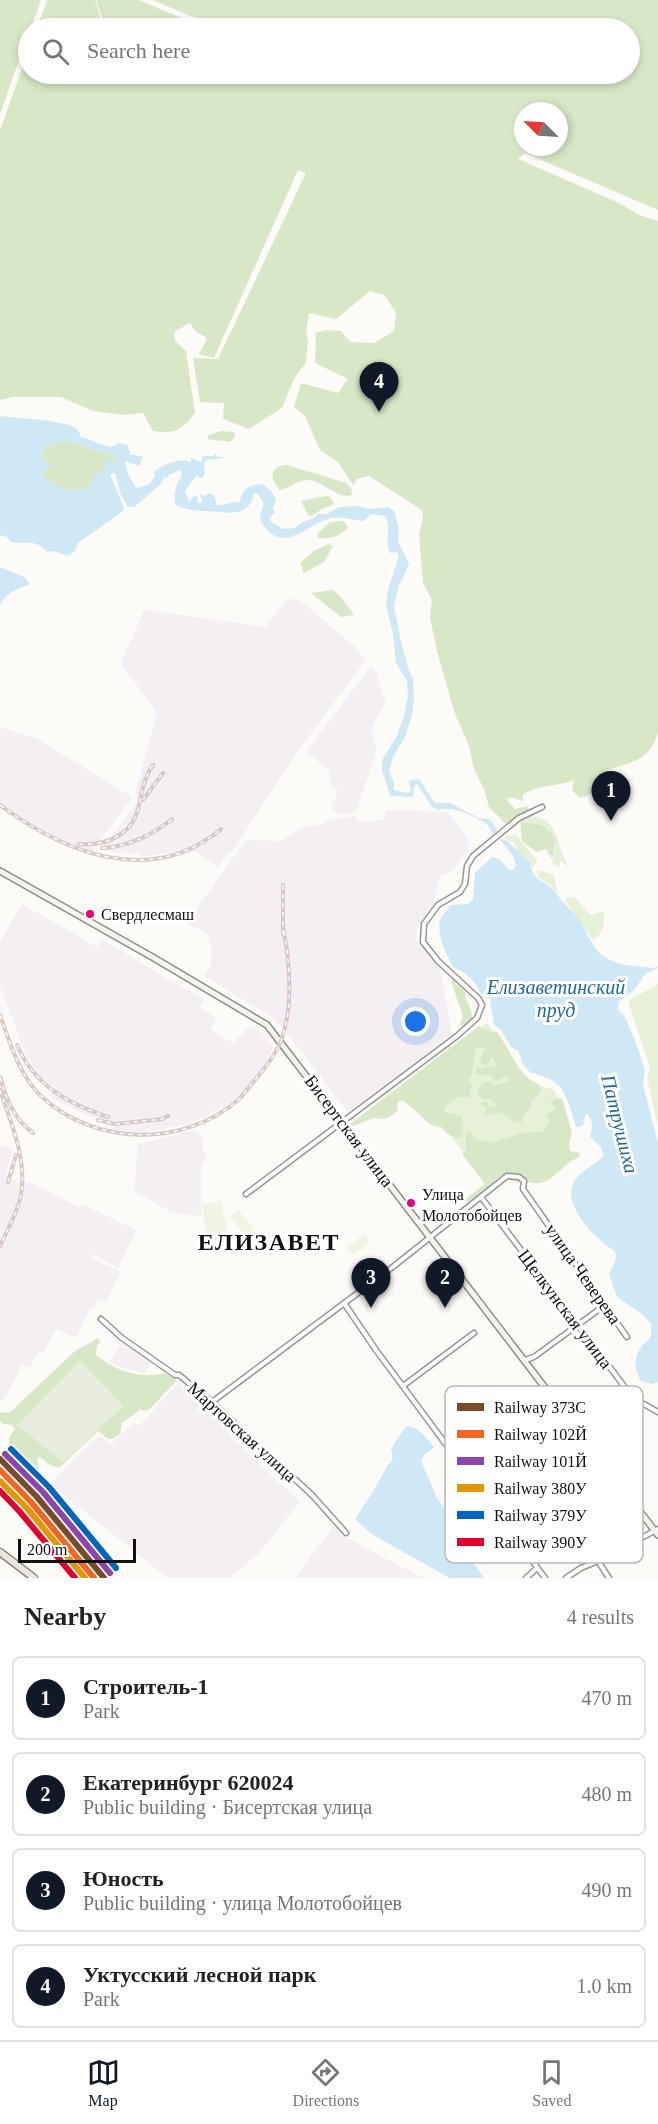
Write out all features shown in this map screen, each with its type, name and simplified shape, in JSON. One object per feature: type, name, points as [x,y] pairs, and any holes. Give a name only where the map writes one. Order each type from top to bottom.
[{"type":"main road","name":"Бисертская улица","points":[[0,871],[267,1025],[545,1386]]},
{"type":"main road","name":"Бисертская улица","points":[[643,1513],[657,1531]]},
{"type":"main road","points":[[0,1552],[34,1578]]},
{"type":"street","points":[[246,1194],[457,1036],[477,1018],[482,1005],[478,998],[438,961],[423,942],[424,924],[438,904],[460,892],[465,884],[467,866],[473,856],[519,818],[542,807]]},
{"type":"street","name":"улица Чеверева","points":[[481,1197],[507,1176],[524,1181],[523,1189],[627,1337]]},
{"type":"street","points":[[212,1402],[481,1197]]},
{"type":"street","name":"Щелкунская улица","points":[[481,1197],[624,1386]]},
{"type":"street","points":[[344,1303],[445,1442]]},
{"type":"street","points":[[525,1360],[534,1357],[605,1305]]},
{"type":"street","name":"Мартовская улица","points":[[101,1319],[122,1338],[175,1375],[179,1375],[212,1402],[312,1495],[346,1533]]},
{"type":"street","points":[[403,1386],[474,1333]]},
{"type":"street","name":"Щелкунская улица","points":[[643,1404],[658,1412]]},
{"type":"street","points":[[643,1538],[657,1531]]},
{"type":"street","points":[[533,1563],[546,1578]]},
{"type":"street","points":[[566,1578],[581,1568],[595,1563]]},
{"type":"street","points":[[599,1563],[609,1578]]},
{"type":"street","points":[[526,1578],[537,1568]]},
{"type":"shaded area","points":[[297,598],[356,648],[366,660],[298,751],[232,852],[229,851],[218,867],[195,851],[178,857],[176,852],[141,857],[140,854],[104,851],[104,841],[111,838],[137,802],[136,790],[157,713],[121,664],[144,610],[266,627],[285,601]]},
{"type":"shaded area","points":[[371,666],[377,674],[386,702],[371,728],[377,751],[355,813],[338,814],[331,807],[338,791],[331,784],[330,771],[306,752]]},
{"type":"shaded area","points":[[0,727],[37,739],[129,795],[131,799],[89,855],[0,809]]},
{"type":"shaded area","points":[[387,810],[447,812],[466,836],[469,850],[453,870],[440,876],[433,905],[417,929],[416,940],[440,968],[452,1034],[349,1114],[273,1018],[204,976],[211,966],[211,943],[207,933],[186,923],[246,840],[282,841],[303,827],[322,824],[332,819],[356,816],[357,822],[384,820]]},
{"type":"shaded area","points":[[22,904],[97,947],[102,939],[204,999],[200,1008],[216,1018],[210,1029],[233,1043],[253,1026],[263,1034],[273,1048],[263,1068],[236,1100],[189,1124],[144,1132],[115,1130],[115,1121],[88,1116],[50,1097],[56,1087],[40,1077],[26,1054],[0,987],[0,942]]},
{"type":"shaded area","points":[[196,1130],[204,1141],[202,1144],[206,1157],[201,1166],[201,1216],[171,1212],[134,1191],[138,1144]]},
{"type":"shaded area","points":[[0,1145],[13,1149],[6,1174],[18,1182],[31,1182],[80,1208],[82,1204],[136,1230],[118,1268],[93,1254],[91,1258],[121,1272],[106,1302],[98,1299],[93,1309],[90,1308],[76,1338],[57,1329],[42,1354],[38,1352],[30,1368],[22,1365],[0,1403]]},
{"type":"shaded area","points":[[122,1343],[152,1363],[144,1373],[109,1362]]},
{"type":"shaded area","points":[[178,1383],[235,1431],[230,1437],[300,1501],[260,1552],[230,1578],[168,1578],[51,1483],[100,1435],[110,1445],[134,1422],[139,1426]]},
{"type":"shaded area","points":[[335,1524],[341,1535],[423,1578],[295,1578]]},
{"type":"green space","points":[[0,0],[41,0],[35,18],[18,18],[18,63],[0,114]]},
{"type":"green space","points":[[47,0],[95,0],[101,18],[41,18]]},
{"type":"green space","points":[[96,0],[139,0],[182,18],[102,18]]},
{"type":"green space","points":[[152,0],[658,0],[658,210],[532,156],[568,156],[568,102],[514,102],[514,156],[522,156],[518,159],[619,203],[639,215],[658,221],[658,732],[655,742],[645,755],[632,762],[606,770],[608,788],[580,798],[572,790],[574,780],[529,791],[523,795],[523,801],[511,797],[506,799],[515,809],[527,806],[529,809],[525,814],[506,824],[489,807],[484,789],[474,769],[469,746],[454,711],[437,651],[430,617],[432,600],[423,583],[419,534],[423,519],[422,510],[369,476],[357,479],[353,485],[338,462],[320,450],[305,416],[294,407],[301,383],[338,393],[348,379],[315,363],[316,333],[325,330],[341,331],[350,342],[374,343],[394,331],[396,312],[384,295],[370,291],[336,319],[309,313],[306,331],[308,341],[306,362],[294,379],[282,408],[249,429],[223,419],[224,403],[200,402],[193,358],[218,359],[306,173],[298,170],[214,358],[199,354],[207,338],[195,331],[190,323],[174,332],[175,341],[186,351],[195,413],[186,424],[177,430],[153,431],[143,413],[125,415],[93,411],[61,397],[14,397],[0,400],[0,130],[18,80],[18,84],[640,84],[640,18],[196,18]]},
{"type":"green space","points":[[221,431],[233,432],[236,435],[230,442],[207,439],[209,435]]},
{"type":"green space","points":[[65,441],[103,453],[114,454],[118,463],[93,477],[92,483],[83,490],[68,491],[42,477],[43,447]]},
{"type":"green space","points":[[287,465],[345,483],[351,488],[352,495],[341,495],[319,483],[307,480],[299,481],[280,490],[274,482],[274,470]]},
{"type":"green space","points":[[330,497],[334,504],[312,516],[308,515],[301,501]]},
{"type":"green space","points":[[343,521],[348,527],[342,533],[331,538],[318,538],[317,534],[330,522]]},
{"type":"green space","points":[[329,544],[333,546],[324,562],[304,573],[300,563],[314,551]]},
{"type":"green space","points":[[333,590],[354,615],[341,617],[311,593]]},
{"type":"green space","points":[[531,815],[548,821],[556,835],[568,868],[561,860],[559,868],[552,864],[556,838],[544,825],[520,821]]},
{"type":"green space","points":[[520,821],[543,825],[556,838],[552,859],[546,849],[536,852],[522,841]]},
{"type":"green space","points":[[506,835],[516,835],[538,861],[533,867],[529,860],[520,855],[514,843],[504,839]]},
{"type":"green space","points":[[537,870],[553,874],[558,894],[539,878]]},
{"type":"green space","points":[[574,897],[591,915],[604,911],[603,928],[593,940],[565,899]]},
{"type":"green space","points":[[454,979],[456,985],[465,992],[472,1015],[472,1019],[462,1028],[460,1023],[463,1016],[452,984]]},
{"type":"green space","points":[[658,984],[658,1127],[647,1077],[650,1067],[628,1001]]},
{"type":"green space","points":[[487,1023],[530,1082],[554,1090],[569,1120],[569,1128],[486,1183],[410,1082]]},
{"type":"green space","points":[[479,1026],[483,1030],[497,1032],[522,1072],[539,1085],[541,1091],[531,1102],[530,1109],[524,1114],[521,1123],[512,1121],[501,1112],[485,1114],[486,1107],[479,1104],[486,1101],[489,1107],[498,1106],[490,1099],[479,1097],[477,1092],[482,1083],[489,1081],[495,1085],[509,1082],[508,1076],[496,1081],[488,1074],[483,1076],[475,1074],[477,1067],[481,1069],[498,1065],[492,1058],[487,1065],[479,1063],[485,1048],[476,1048],[472,1073],[468,1081],[472,1085],[469,1097],[458,1097],[445,1107],[445,1112],[462,1116],[462,1137],[456,1138],[441,1127],[431,1125],[404,1101],[399,1101],[398,1111],[386,1119],[373,1118],[351,1127],[350,1124]]},
{"type":"green space","points":[[562,1098],[572,1133],[570,1151],[580,1153],[579,1157],[541,1183],[524,1180],[520,1183],[509,1180],[511,1177],[507,1174],[499,1177],[482,1193],[466,1203],[464,1200],[485,1184],[462,1154],[467,1150],[466,1132],[470,1131],[477,1140],[495,1142],[522,1133],[543,1132],[550,1122],[546,1115],[556,1108],[550,1102]]},
{"type":"green space","points":[[221,1201],[229,1238],[208,1245],[202,1205]]},
{"type":"green space","points":[[238,1210],[253,1227],[253,1230],[245,1235],[230,1216]]},
{"type":"green space","points":[[364,1234],[370,1242],[354,1255],[347,1247]]},
{"type":"green space","points":[[98,1338],[100,1343],[97,1346],[96,1355],[103,1361],[128,1372],[146,1375],[164,1373],[177,1380],[150,1409],[143,1411],[141,1409],[122,1423],[120,1434],[113,1439],[108,1439],[98,1431],[59,1468],[48,1464],[40,1457],[37,1459],[40,1473],[37,1476],[31,1474],[25,1468],[20,1454],[9,1444],[9,1437],[15,1429],[12,1425],[3,1424],[0,1421],[0,1412],[9,1413],[75,1351]]},
{"type":"green space","points":[[80,1361],[124,1406],[63,1462],[17,1425]]},
{"type":"water","points":[[0,416],[63,423],[77,429],[81,437],[103,445],[111,447],[119,443],[127,445],[131,455],[143,457],[139,466],[125,461],[127,472],[136,488],[150,484],[155,475],[154,472],[166,464],[182,460],[191,462],[191,458],[201,462],[203,456],[213,456],[217,453],[216,456],[225,458],[207,460],[204,463],[205,473],[202,479],[197,475],[185,491],[189,502],[194,496],[198,497],[197,503],[201,503],[203,501],[201,494],[205,496],[209,493],[214,495],[217,505],[237,503],[240,502],[247,488],[262,484],[271,491],[276,499],[273,509],[275,512],[270,521],[283,529],[295,528],[316,517],[317,514],[327,514],[339,507],[357,506],[371,509],[388,507],[394,511],[399,528],[398,541],[409,564],[398,588],[394,607],[402,646],[413,679],[414,698],[412,715],[405,737],[393,757],[389,771],[394,790],[409,793],[411,791],[409,781],[419,779],[435,803],[450,803],[479,818],[489,819],[497,832],[494,835],[486,824],[468,814],[432,807],[417,784],[414,786],[413,797],[390,796],[382,770],[382,760],[397,736],[408,695],[407,681],[396,663],[393,634],[386,605],[388,590],[399,556],[396,552],[390,553],[388,548],[388,525],[385,516],[371,514],[364,521],[332,518],[299,534],[283,538],[275,536],[262,524],[260,515],[264,504],[258,494],[254,493],[251,502],[240,511],[196,511],[183,508],[176,505],[175,497],[182,474],[180,470],[168,475],[169,477],[164,477],[161,484],[134,507],[128,507],[120,493],[115,473],[110,474],[124,508],[122,512],[78,543],[74,552],[68,556],[53,551],[47,552],[34,543],[11,542],[7,537],[0,535]],"holes":[[[65,441],[103,453],[114,454],[117,462],[105,459],[104,469],[93,477],[92,483],[83,490],[68,491],[42,477],[44,471],[53,465],[43,460],[43,447]]]},
{"type":"water","points":[[0,567],[26,578],[30,585],[12,592],[0,605]]},
{"type":"water","name":"Елизаветинский пруд","points":[[499,838],[507,841],[531,863],[534,875],[553,889],[580,921],[599,953],[623,964],[656,969],[647,972],[633,991],[619,1002],[618,1010],[625,1017],[645,1071],[643,1085],[658,1143],[658,1382],[653,1384],[641,1381],[636,1365],[636,1357],[650,1336],[651,1324],[642,1314],[617,1297],[609,1274],[616,1259],[615,1251],[591,1231],[577,1213],[573,1203],[571,1193],[576,1179],[604,1155],[600,1146],[590,1137],[592,1127],[590,1119],[587,1113],[582,1126],[576,1127],[560,1087],[547,1078],[531,1073],[524,1066],[518,1051],[511,1047],[500,1029],[494,1025],[490,999],[480,993],[470,977],[453,967],[441,938],[440,921],[451,905],[468,904],[473,899],[475,873],[492,857],[499,859],[509,870],[513,870],[516,866],[514,857]]},
{"type":"water","points":[[406,1426],[414,1428],[429,1440],[434,1448],[424,1455],[421,1461],[437,1498],[445,1509],[445,1563],[474,1563],[484,1578],[450,1578],[373,1535],[355,1519],[391,1461],[393,1456],[391,1449]]},
{"type":"waterway","points":[[648,972],[658,967]]},
{"type":"railway","points":[[79,844],[107,841],[129,826],[135,818],[145,781],[153,765]]},
{"type":"railway","points":[[143,800],[163,773]]},
{"type":"railway","points":[[0,805],[52,837],[80,849],[109,857],[137,860],[166,857],[194,847],[221,829]]},
{"type":"railway","points":[[102,848],[139,839],[172,819]]},
{"type":"railway","points":[[283,885],[283,934]]},
{"type":"railway","points":[[0,1015],[16,1058],[33,1088],[62,1112],[86,1124],[112,1132],[139,1135],[165,1133],[191,1127],[216,1116],[241,1098],[267,1065],[281,1041],[288,1013],[290,984],[283,927]]},
{"type":"railway","points":[[17,1045],[33,1072],[54,1091],[79,1106],[108,1117]]},
{"type":"railway","points":[[0,1077],[12,1108],[20,1121],[33,1133]]},
{"type":"railway","points":[[0,1090],[18,1143],[22,1171],[20,1199],[0,1246]]},
{"type":"railway","points":[[98,1120],[115,1124],[162,1119],[168,1116]]},
{"type":"railway","points":[[8,1182],[16,1155]]},
{"type":"railway","points":[[0,1453],[28,1480],[78,1542]]},
{"type":"rail line","name":"379У","points":[[11,1449],[49,1487],[116,1568]]},
{"type":"rail line","name":"101Й","points":[[5,1454],[43,1492],[110,1573]]},
{"type":"rail line","name":"373C","points":[[0,1459],[37,1497],[104,1578]]},
{"type":"rail line","name":"102Й","points":[[0,1470],[31,1502],[94,1578]]},
{"type":"rail line","name":"380У","points":[[0,1481],[26,1507],[85,1578]]},
{"type":"rail line","name":"390У","points":[[0,1491],[75,1578]]},
{"type":"place","name":"Уктусский лесной парк","points":[[379,412]]},
{"type":"place","name":"Строитель-1","points":[[611,821]]},
{"type":"place","name":"Свердлесмаш","points":[[90,914]]},
{"type":"place","name":"Улица Молотобойцев","points":[[411,1203]]},
{"type":"place","name":"Юность","points":[[371,1308]]},
{"type":"place","name":"Екатеринбург 620024","points":[[445,1308]]},
{"type":"district","name":"ЕЛИЗАВЕТ","points":[[269,1242]]},
{"type":"water label","name":"Патрушиха","points":[[620,1124]]}]
